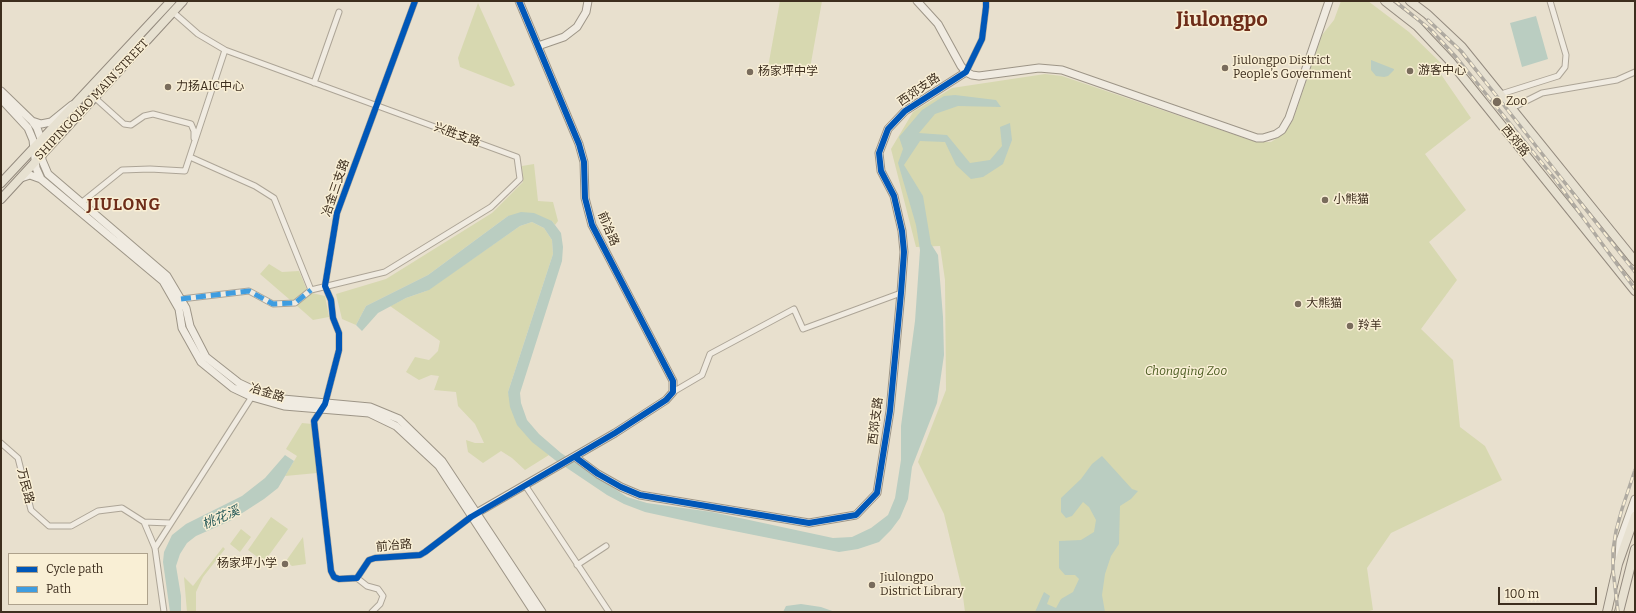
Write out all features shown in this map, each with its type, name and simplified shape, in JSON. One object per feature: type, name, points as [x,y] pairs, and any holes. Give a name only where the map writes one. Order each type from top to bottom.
[{"type":"main road","name":"SHIPINGQIAO MAIN STREET","points":[[1,183],[171,1]]},
{"type":"main road","name":"SHIPINGQIAO MAIN STREET","points":[[1,199],[183,1]]},
{"type":"main road","name":"西郊路","points":[[1385,1],[1416,26],[1450,61],[1635,291]]},
{"type":"main road","name":"西郊路","points":[[1410,1],[1427,14],[1462,47],[1635,261]]},
{"type":"main road","points":[[1607,612],[1618,564],[1635,517]]},
{"type":"main road","points":[[1619,612],[1635,549]]},
{"type":"street","name":"冶金三支路","points":[[323,406],[339,350],[339,333],[333,318],[331,300],[325,286],[337,213],[415,1]]},
{"type":"street","name":"前冶路","points":[[357,578],[369,560],[374,558],[420,555],[474,515],[575,457],[666,400],[673,392],[673,381],[592,225],[585,198],[584,162],[579,144],[519,1]]},
{"type":"street","points":[[538,46],[564,37],[577,27],[586,12],[588,1]]},
{"type":"street","points":[[917,1],[938,24],[966,72],[972,75],[978,76],[1026,69],[1050,68],[1062,70],[1257,138],[1270,137],[1282,130],[1289,118],[1329,1]]},
{"type":"street","points":[[966,72],[982,39],[986,1]]},
{"type":"street","points":[[1501,94],[1558,76],[1565,67],[1566,55],[1550,1]]},
{"type":"street","name":"兴胜支路","points":[[173,12],[198,34],[226,50],[516,157],[520,179],[491,207],[385,272],[325,286]]},
{"type":"street","points":[[314,83],[339,12]]},
{"type":"street","points":[[81,203],[122,170],[150,169],[185,171],[226,50]]},
{"type":"street","name":"西郊支路","points":[[575,457],[598,474],[621,487],[640,494],[809,523],[856,515],[877,493],[890,411],[902,293],[904,252],[902,231],[894,196],[881,171],[879,153],[888,129],[905,111],[966,72]]},
{"type":"street","points":[[1512,108],[1542,93],[1617,80],[1635,72]]},
{"type":"street","points":[[1,91],[29,122],[34,147],[34,162],[40,179]]},
{"type":"street","points":[[94,98],[127,125],[151,114],[189,123],[194,128],[194,145]]},
{"type":"street","points":[[2,102],[37,128],[41,139],[43,165],[48,174]]},
{"type":"street","points":[[29,122],[48,124],[65,109],[77,102]]},
{"type":"street","points":[[41,139],[49,140],[61,133]]},
{"type":"street","points":[[190,157],[255,186],[274,198],[311,290]]},
{"type":"street","points":[[18,165],[26,161],[34,162]]},
{"type":"street","name":"冶金路","points":[[34,162],[167,276],[186,308],[190,326],[206,357],[254,394]]},
{"type":"street","points":[[19,178],[30,175],[40,179]]},
{"type":"street","name":"冶金路","points":[[40,179],[162,281],[179,309],[182,328],[201,362],[233,388],[254,394],[323,406],[370,406],[399,419],[442,461],[534,612]]},
{"type":"street","points":[[181,299],[249,291],[273,304],[295,303],[311,290],[325,286]]},
{"type":"street","points":[[673,392],[702,374],[710,354],[794,309],[803,329],[902,293]]},
{"type":"street","points":[[155,548],[254,394]]},
{"type":"street","points":[[323,406],[314,421],[331,571],[334,577],[339,579],[357,578],[367,586],[378,589],[383,596],[380,604],[372,612]]},
{"type":"street","name":"万民路","points":[[1,443],[18,458],[31,510],[49,526],[70,526],[98,511],[122,508],[144,522]]},
{"type":"street","points":[[525,485],[608,612]]},
{"type":"street","points":[[1618,564],[1620,541],[1635,499]]},
{"type":"street","name":"冶金路","points":[[474,515],[542,612]]},
{"type":"street","points":[[164,612],[155,548],[144,522],[170,523]]},
{"type":"street","points":[[578,565],[606,546]]},
{"type":"street","points":[[1629,568],[1635,557]]},
{"type":"green space","points":[[780,1],[822,1],[809,74],[768,67]]},
{"type":"green space","name":"Chongqing Zoo","points":[[1341,1],[1368,1],[1409,32],[1445,67],[1440,73],[1471,118],[1425,154],[1466,210],[1429,242],[1457,280],[1421,329],[1453,360],[1460,427],[1485,446],[1502,480],[1391,533],[1367,568],[1373,610],[1365,612],[965,612],[962,589],[944,514],[918,462],[946,390],[945,280],[940,246],[916,247],[891,149],[913,112],[952,88],[1045,74],[1062,76],[1256,142],[1271,142],[1285,133],[1293,120],[1322,35],[1334,20]]},
{"type":"green space","points":[[478,3],[515,85],[511,87],[460,67],[458,58]]},
{"type":"green space","points":[[534,164],[538,201],[553,202],[558,221],[555,225],[552,221],[508,216],[428,275],[366,306],[356,325],[342,319],[336,294],[386,279],[492,213],[523,182],[522,166]]},
{"type":"green space","points":[[532,222],[544,228],[552,240],[553,254],[508,392],[518,425],[549,455],[525,470],[512,458],[501,451],[483,463],[468,452],[466,440],[475,443],[484,443],[475,424],[458,406],[456,392],[434,390],[439,376],[431,375],[419,380],[406,372],[415,357],[429,360],[438,351],[440,341],[390,306],[406,298],[426,291],[520,226]]},
{"type":"green space","points":[[269,264],[282,272],[299,271],[307,290],[312,293],[325,296],[329,317],[313,320],[260,274]]},
{"type":"green space","points":[[302,423],[312,424],[317,473],[285,476],[297,456],[286,449]]},
{"type":"green space","points":[[271,517],[288,529],[264,562],[248,550]]},
{"type":"green space","points":[[241,529],[251,537],[240,552],[230,544]]},
{"type":"green space","points":[[303,537],[306,564],[292,566],[286,561]]},
{"type":"green space","points":[[223,547],[225,549],[203,577],[196,592],[196,612],[187,612],[184,577],[193,586]]},
{"type":"water","points":[[1536,16],[1548,59],[1522,67],[1510,23]]},
{"type":"water","points":[[1371,60],[1394,70],[1388,76],[1376,76],[1371,70]]},
{"type":"water","points":[[955,95],[996,100],[1001,107],[958,106],[935,114],[919,133],[947,135],[970,163],[990,160],[1002,146],[1000,127],[1010,123],[1012,140],[1003,164],[983,177],[971,179],[956,165],[945,142],[920,141],[904,165],[923,196],[931,244],[938,255],[943,317],[944,355],[937,403],[912,467],[908,499],[900,518],[879,542],[858,549],[839,552],[645,512],[624,504],[607,495],[555,460],[532,442],[517,425],[510,407],[508,392],[553,254],[552,240],[544,228],[532,222],[520,226],[429,290],[406,298],[378,313],[362,331],[356,325],[366,306],[428,275],[508,216],[521,212],[534,213],[552,221],[561,233],[563,247],[562,261],[520,393],[521,403],[527,420],[539,434],[561,453],[627,497],[647,503],[712,512],[833,538],[852,537],[871,528],[888,515],[895,498],[901,460],[901,426],[915,321],[920,250],[916,225],[898,163],[903,149],[899,137],[922,110],[944,96]]},
{"type":"water","name":"桃花溪","points":[[285,455],[294,461],[278,488],[230,521],[196,536],[187,543],[180,554],[176,566],[181,596],[181,612],[170,612],[163,562],[164,552],[172,535],[186,524],[242,496],[265,478]]},
{"type":"water","points":[[1102,456],[1132,489],[1138,491],[1131,499],[1120,506],[1119,544],[1111,556],[1105,574],[1102,595],[1105,612],[1035,612],[1044,592],[1050,596],[1047,604],[1056,608],[1061,599],[1073,592],[1079,579],[1075,575],[1065,575],[1059,568],[1059,541],[1081,540],[1094,532],[1096,520],[1089,507],[1083,502],[1072,516],[1066,518],[1061,512],[1061,498],[1081,479],[1092,464]]},
{"type":"water","points":[[801,604],[821,607],[835,612],[783,612],[786,606]]},
{"type":"railway","points":[[1395,1],[1431,30],[1456,57],[1555,179],[1635,289]]},
{"type":"railway","points":[[1428,20],[1462,52],[1635,272]]},
{"type":"railway","points":[[1618,612],[1613,570],[1613,550],[1622,509],[1635,470]]},
{"type":"marked path","points":[[181,299],[249,291],[273,304],[295,303],[311,290]]},
{"type":"cycle path","points":[[415,1],[337,213],[325,286],[331,300],[333,318],[339,333],[339,350],[325,404],[314,421],[331,571],[334,577],[339,579],[357,578],[369,560],[375,558],[420,555],[471,517],[615,433],[666,400],[673,392],[673,381],[592,225],[585,198],[584,162],[579,144],[519,1]]},
{"type":"cycle path","points":[[575,457],[598,474],[621,487],[640,495],[809,523],[856,515],[877,493],[890,411],[904,252],[902,231],[894,196],[881,171],[879,153],[888,129],[905,111],[966,72],[982,39],[986,1]]},
{"type":"place","name":"Jiulongpo District People’s Government","points":[[1225,68]]},
{"type":"place","name":"游客中心","points":[[1410,71]]},
{"type":"place","name":"杨家坪中学","points":[[750,72]]},
{"type":"place","name":"力扬AIC中心","points":[[168,87]]},
{"type":"place","name":"Zoo","points":[[1497,102]]},
{"type":"place","name":"小熊猫","points":[[1325,200]]},
{"type":"place","name":"大熊猫","points":[[1298,304]]},
{"type":"place","name":"羚羊","points":[[1350,326]]},
{"type":"place","name":"杨家坪小学","points":[[285,564]]},
{"type":"place","name":"Jiulongpo District Library","points":[[872,585]]},
{"type":"district","name":"Jiulongpo","points":[[1222,20]]},
{"type":"district","name":"JIULONG","points":[[124,206]]}]
